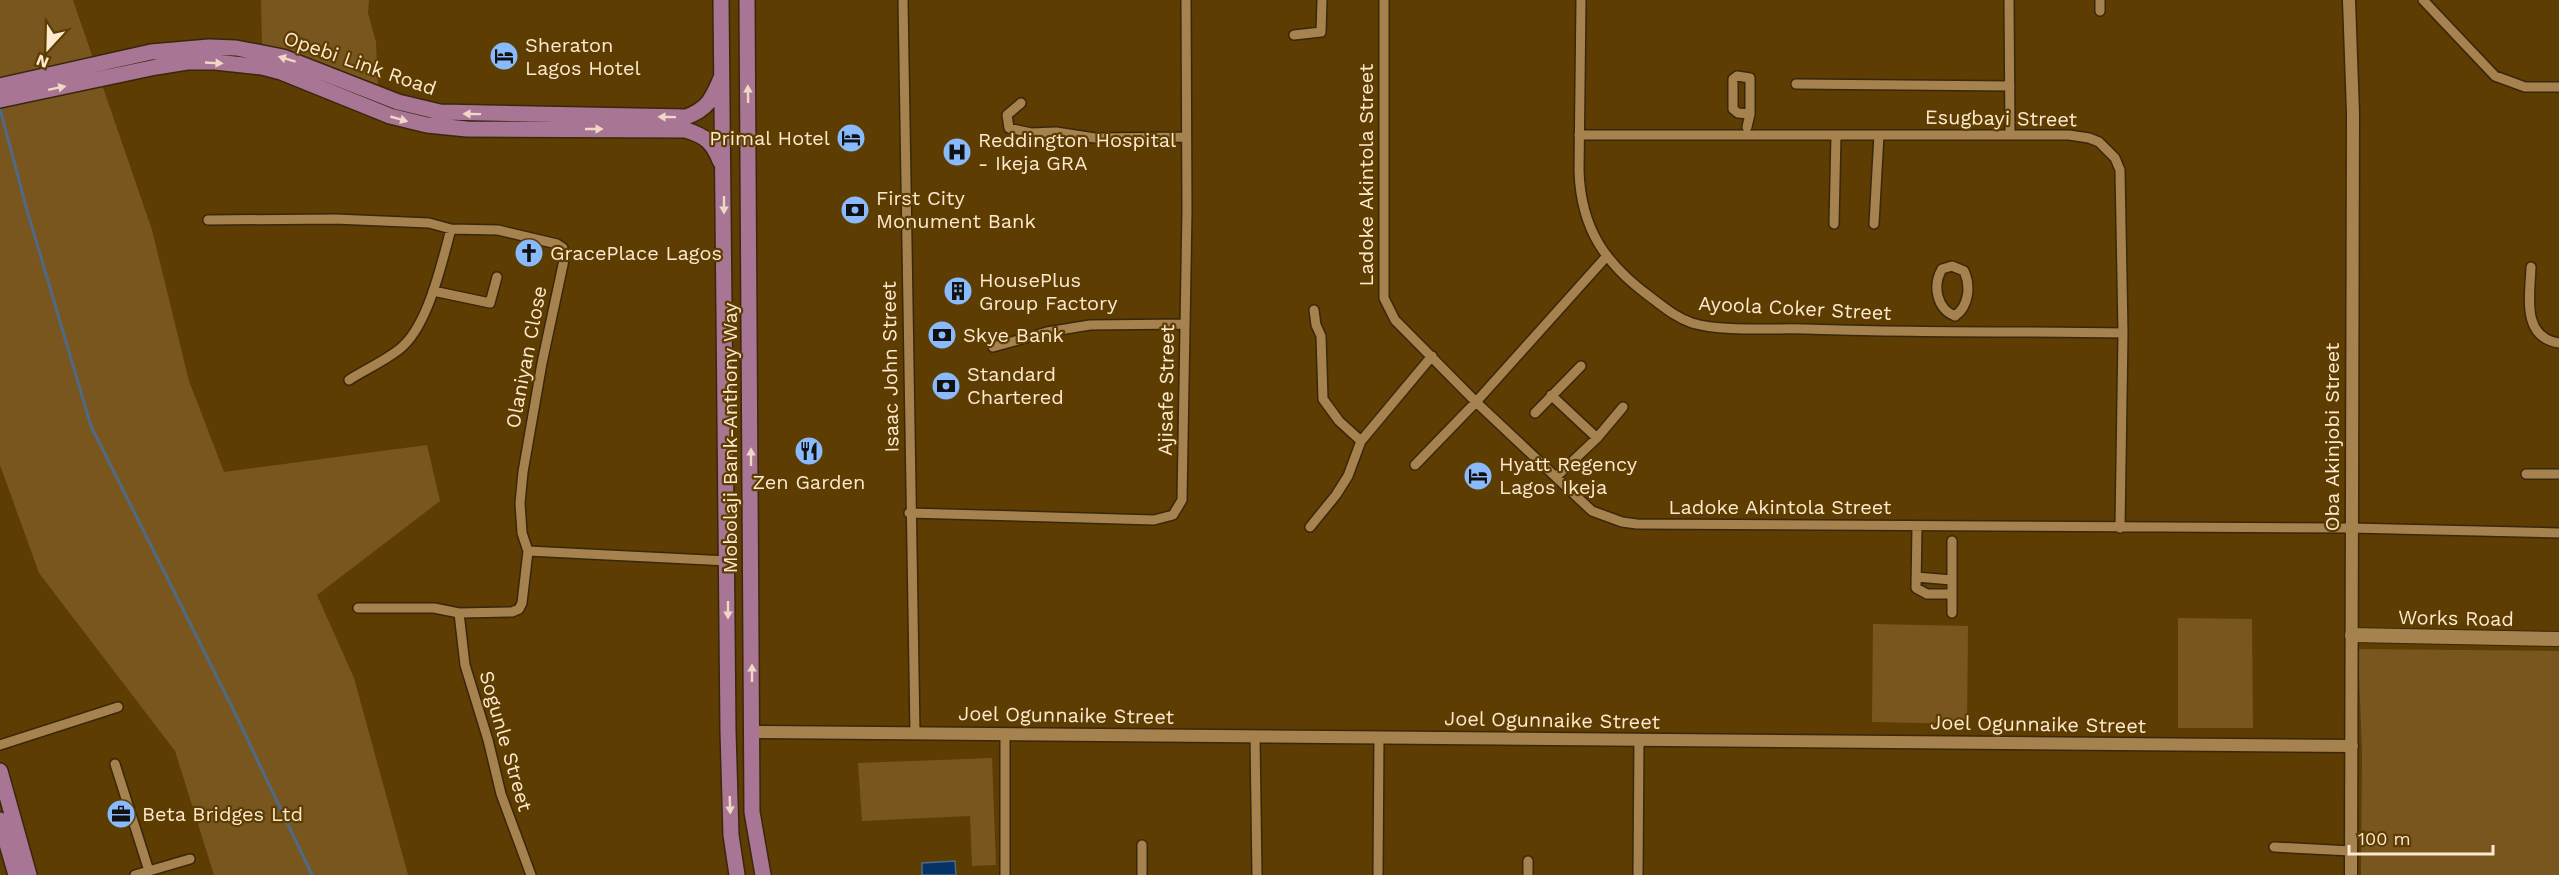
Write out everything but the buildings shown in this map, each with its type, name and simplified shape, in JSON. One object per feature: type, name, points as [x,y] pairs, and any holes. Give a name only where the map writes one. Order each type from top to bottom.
[{"type":"main road","name":"Mobolaji Bank-Anthony Way","points":[[721,0],[730,797],[737,875]]},
{"type":"main road","name":"Mobolaji Bank-Anthony Way","points":[[747,0],[752,812],[763,875]]},
{"type":"main road","name":"Opebi Link Road","points":[[0,100],[209,47],[236,48],[283,57],[420,109],[462,114],[686,117],[700,112],[711,99],[723,73]]},
{"type":"main road","name":"Opebi Link Road","points":[[0,86],[154,60],[262,67],[281,72],[390,116],[427,125],[467,129],[686,130],[703,135],[714,146],[724,170]]},
{"type":"main road","name":"Works Road","points":[[2352,635],[2559,639]]},
{"type":"main road","points":[[0,771],[29,875]]},
{"type":"main road","points":[[0,820],[16,875]]},
{"type":"street","name":"Isaac John Street","points":[[903,0],[909,513],[915,733]]},
{"type":"street","name":"Ajisafe Street","points":[[909,513],[1154,520],[1173,515],[1182,500],[1186,0]]},
{"type":"street","points":[[1294,35],[1321,32],[1322,0]]},
{"type":"street","name":"Ladoke Akintola Street","points":[[1384,0],[1384,298],[1395,320],[1476,402],[1592,511],[1622,522],[1637,524],[2351,528],[2559,533]]},
{"type":"street","name":"Ayoola Coker Street","points":[[1581,0],[1580,195],[1587,222],[1606,257],[1645,293],[1679,317],[1693,323],[1710,326],[1844,331],[2123,333]]},
{"type":"street","points":[[2009,0],[2010,134]]},
{"type":"street","points":[[2100,0],[2100,11]]},
{"type":"street","name":"Oba Akinjobi Street","points":[[2349,0],[2353,113],[2351,875]]},
{"type":"street","points":[[2423,0],[2495,76],[2525,87],[2559,87]]},
{"type":"street","points":[[1796,84],[2010,86]]},
{"type":"street","points":[[1021,103],[1007,115],[1009,128],[1031,133],[1056,132],[1095,138],[1186,137]]},
{"type":"street","points":[[1747,127],[1749,114]]},
{"type":"street","name":"Esugbayi Street","points":[[1579,135],[2010,134],[2069,135],[2090,138],[2099,142],[2115,158],[2120,170],[2123,333],[2120,528]]},
{"type":"street","points":[[1834,224],[1836,135]]},
{"type":"street","points":[[1874,224],[1879,135]]},
{"type":"street","name":"Olaniyan Close","points":[[208,220],[335,219],[429,223],[452,229],[498,230],[557,244],[563,248],[565,253],[523,472],[520,503],[522,533],[528,551]]},
{"type":"street","points":[[349,380],[403,347],[419,325],[433,291],[452,229]]},
{"type":"street","points":[[1415,465],[1476,402],[1606,257]]},
{"type":"street","points":[[1955,316],[1944,312],[1938,288],[1938,276],[1942,269],[1953,266],[1964,271],[1968,279],[1965,307],[1955,316],[1955,330]]},
{"type":"street","points":[[2531,267],[2530,316],[2533,328],[2550,342],[2559,343]]},
{"type":"street","points":[[433,291],[490,303],[497,277]]},
{"type":"street","points":[[1314,310],[1316,325],[1321,336],[1323,399],[1329,410],[1361,441]]},
{"type":"street","points":[[993,347],[1047,332],[1090,326],[1185,324]]},
{"type":"street","points":[[1310,527],[1348,476],[1361,441],[1431,356]]},
{"type":"street","points":[[1535,413],[1581,366]]},
{"type":"street","points":[[1551,395],[1597,438]]},
{"type":"street","points":[[1556,477],[1597,438],[1623,407]]},
{"type":"street","points":[[2526,474],[2559,474]]},
{"type":"street","points":[[1917,526],[1916,588],[1920,591],[1952,594]]},
{"type":"street","points":[[1952,542],[1952,613]]},
{"type":"street","points":[[358,608],[434,608],[459,613],[512,612],[519,609],[522,603],[528,551],[728,561]]},
{"type":"street","points":[[1916,577],[1952,580]]},
{"type":"street","name":"Sogunle Street","points":[[459,613],[465,665],[488,740],[501,794],[531,875]]},
{"type":"street","points":[[0,745],[118,707]]},
{"type":"street","name":"Joel Ogunnaike Street","points":[[753,732],[2352,746]]},
{"type":"street","points":[[1005,734],[1005,875]]},
{"type":"street","points":[[1255,736],[1257,875]]},
{"type":"street","points":[[1378,875],[1379,737]]},
{"type":"street","points":[[1638,875],[1640,740]]},
{"type":"street","points":[[115,764],[149,871]]},
{"type":"street","points":[[1142,845],[1142,875]]},
{"type":"street","points":[[2274,848],[2351,851]]},
{"type":"street","points":[[135,875],[190,859]]},
{"type":"street","points":[[1528,861],[1528,875]]},
{"type":"shaded area","points":[[0,0],[73,0],[152,230],[189,381],[224,472],[427,445],[440,501],[317,595],[354,678],[408,875],[214,875],[175,751],[39,573],[0,465]]},
{"type":"shaded area","points":[[261,0],[369,0],[368,13],[376,42],[378,87],[321,62],[262,44]]},
{"type":"shaded area","points":[[2178,618],[2252,619],[2253,728],[2178,728]]},
{"type":"shaded area","points":[[1873,624],[1968,626],[1967,724],[1872,722]]},
{"type":"shaded area","points":[[2358,649],[2559,651],[2559,875],[2361,875],[2362,751]]},
{"type":"shaded area","points":[[992,758],[996,865],[972,866],[970,816],[862,821],[858,763]]},
{"type":"water","points":[[955,861],[956,875],[922,875],[922,863]]},
{"type":"waterway","points":[[0,109],[27,210],[91,426],[236,715],[312,875]]},
{"type":"place","name":"Sheraton Lagos Hotel","points":[[504,56]]},
{"type":"place","name":"Primal Hotel","points":[[851,138]]},
{"type":"place","name":"Reddington Hospital - Ikeja GRA","points":[[957,152]]},
{"type":"place","name":"First City Monument Bank","points":[[855,210]]},
{"type":"place","name":"GracePlace Lagos","points":[[529,253]]},
{"type":"place","name":"HousePlus Group Factory","points":[[958,291]]},
{"type":"place","name":"Skye Bank","points":[[942,335]]},
{"type":"place","name":"Standard Chartered","points":[[946,386]]},
{"type":"place","name":"Zen Garden","points":[[809,451]]},
{"type":"place","name":"Hyatt Regency Lagos Ikeja","points":[[1478,476]]},
{"type":"place","name":"Beta Bridges Ltd","points":[[121,814]]}]
